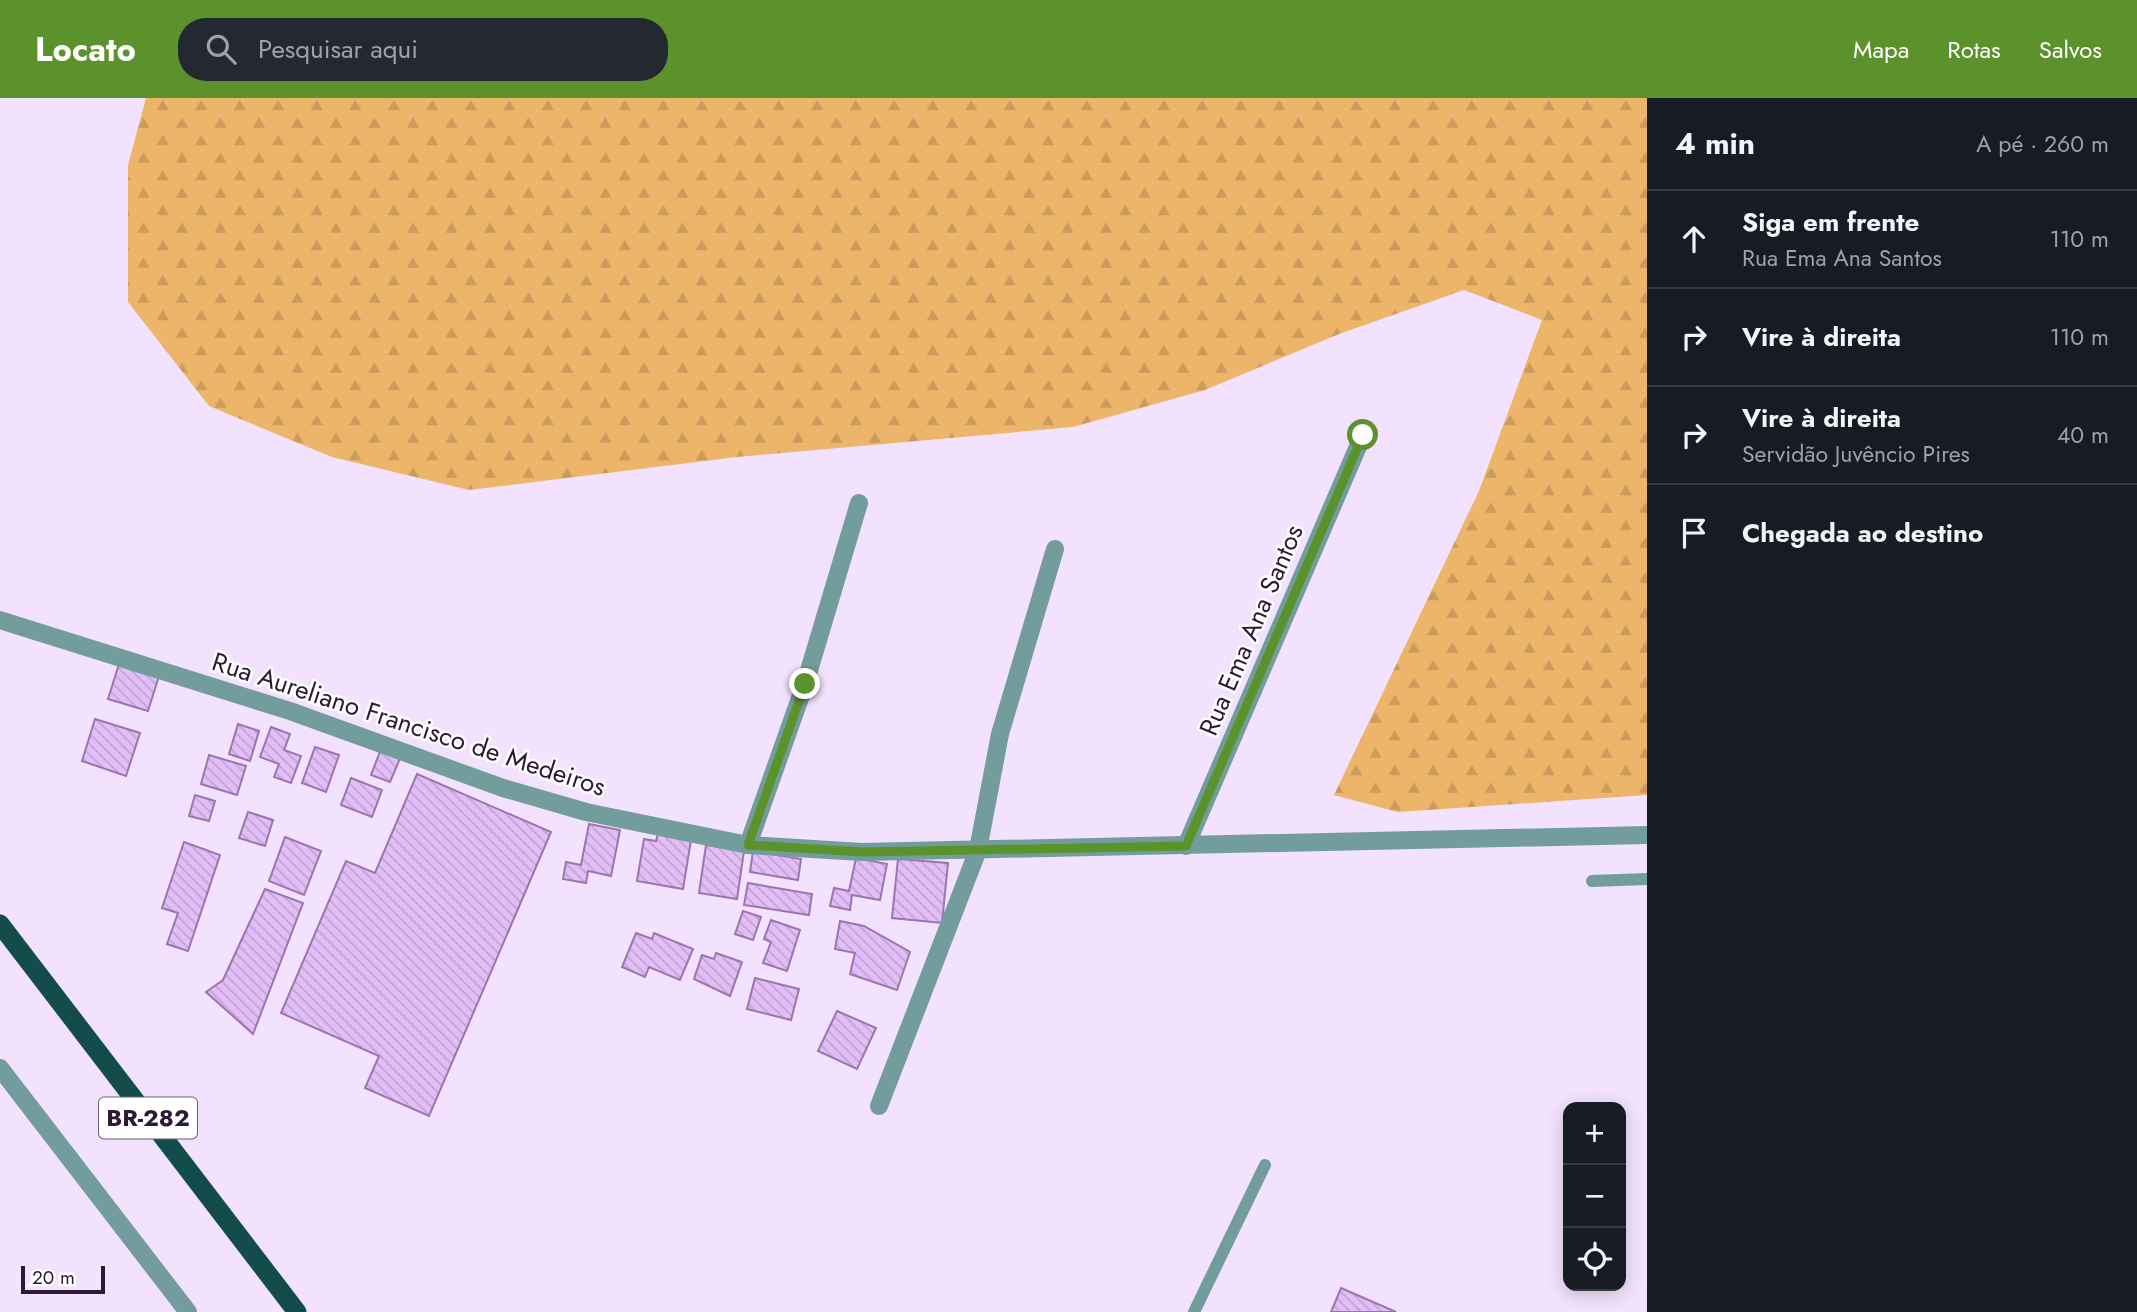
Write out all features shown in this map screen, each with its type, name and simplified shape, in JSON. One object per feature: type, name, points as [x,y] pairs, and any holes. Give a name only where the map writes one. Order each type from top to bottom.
[{"type":"highway","name":"BR-282","points":[[0,924],[297,1312]]},
{"type":"street","name":"Rua Ema Ana Santos","points":[[1186,846],[1363,435]]},
{"type":"street","points":[[748,845],[805,684],[859,503]]},
{"type":"street","points":[[879,1106],[978,850],[1000,734],[1055,549]]},
{"type":"street","name":"Rua Aureliano Francisco de Medeiros","points":[[0,620],[289,712],[503,788],[598,815],[748,845],[862,852],[1647,835]]},
{"type":"street","points":[[0,1068],[188,1312]]},
{"type":"lane","points":[[1592,881],[1647,878]]},
{"type":"lane","points":[[1194,1312],[1265,1165]]},
{"type":"green space","points":[[146,98],[1647,98],[1647,795],[1398,812],[1334,795],[1479,491],[1542,320],[1464,290],[1339,334],[1205,390],[1073,427],[737,457],[469,490],[332,457],[209,406],[128,302],[128,165]]},
{"type":"building","points":[[119,664],[159,676],[148,711],[108,699]]},
{"type":"building","points":[[95,719],[140,733],[126,776],[82,761]]},
{"type":"building","points":[[238,724],[259,731],[250,761],[229,754]]},
{"type":"building","points":[[271,727],[290,734],[284,750],[301,756],[291,783],[274,777],[279,764],[260,757]]},
{"type":"building","points":[[315,747],[339,755],[326,792],[302,783]]},
{"type":"building","points":[[381,749],[401,756],[390,782],[371,775]]},
{"type":"building","points":[[209,755],[246,766],[237,795],[201,784]]},
{"type":"building","points":[[417,774],[551,832],[429,1116],[365,1088],[379,1056],[281,1013],[346,861],[375,873]]},
{"type":"building","points":[[351,778],[382,790],[372,817],[341,805]]},
{"type":"building","points":[[195,795],[215,801],[209,821],[189,816]]},
{"type":"building","points":[[248,812],[273,820],[265,846],[239,838]]},
{"type":"building","points":[[589,824],[620,830],[611,876],[588,871],[586,883],[563,879],[566,862],[581,865]]},
{"type":"building","points":[[658,834],[691,840],[683,889],[637,881],[644,839],[656,841]]},
{"type":"building","points":[[285,837],[321,851],[304,895],[269,881]]},
{"type":"building","points":[[184,842],[220,855],[188,951],[167,944],[178,913],[162,908]]},
{"type":"building","points":[[706,845],[744,851],[737,899],[699,893]]},
{"type":"building","points":[[753,851],[801,859],[798,880],[750,872]]},
{"type":"building","points":[[856,858],[887,864],[880,900],[852,895],[850,910],[830,906],[834,888],[849,891]]},
{"type":"building","points":[[898,859],[948,863],[942,923],[892,918]]},
{"type":"building","points":[[748,883],[812,894],[809,915],[744,905]]},
{"type":"building","points":[[265,889],[303,903],[253,1034],[206,992],[223,980]]},
{"type":"building","points":[[743,911],[761,917],[753,940],[735,934]]},
{"type":"building","points":[[771,920],[800,930],[787,971],[763,963],[771,942],[764,939]]},
{"type":"building","points":[[840,921],[864,926],[910,952],[897,990],[850,974],[855,953],[835,949]]},
{"type":"building","points":[[636,933],[652,939],[654,933],[693,949],[680,980],[649,967],[645,977],[622,967]]},
{"type":"building","points":[[716,953],[742,962],[730,996],[694,979],[702,955],[714,959]]},
{"type":"building","points":[[755,978],[799,989],[791,1020],[747,1009]]},
{"type":"building","points":[[837,1011],[876,1028],[857,1069],[818,1051]]},
{"type":"building","points":[[1341,1288],[1396,1312],[1331,1312]]},
{"type":"route","points":[[805,684],[748,845],[862,852],[1186,846],[1363,435]]}]
